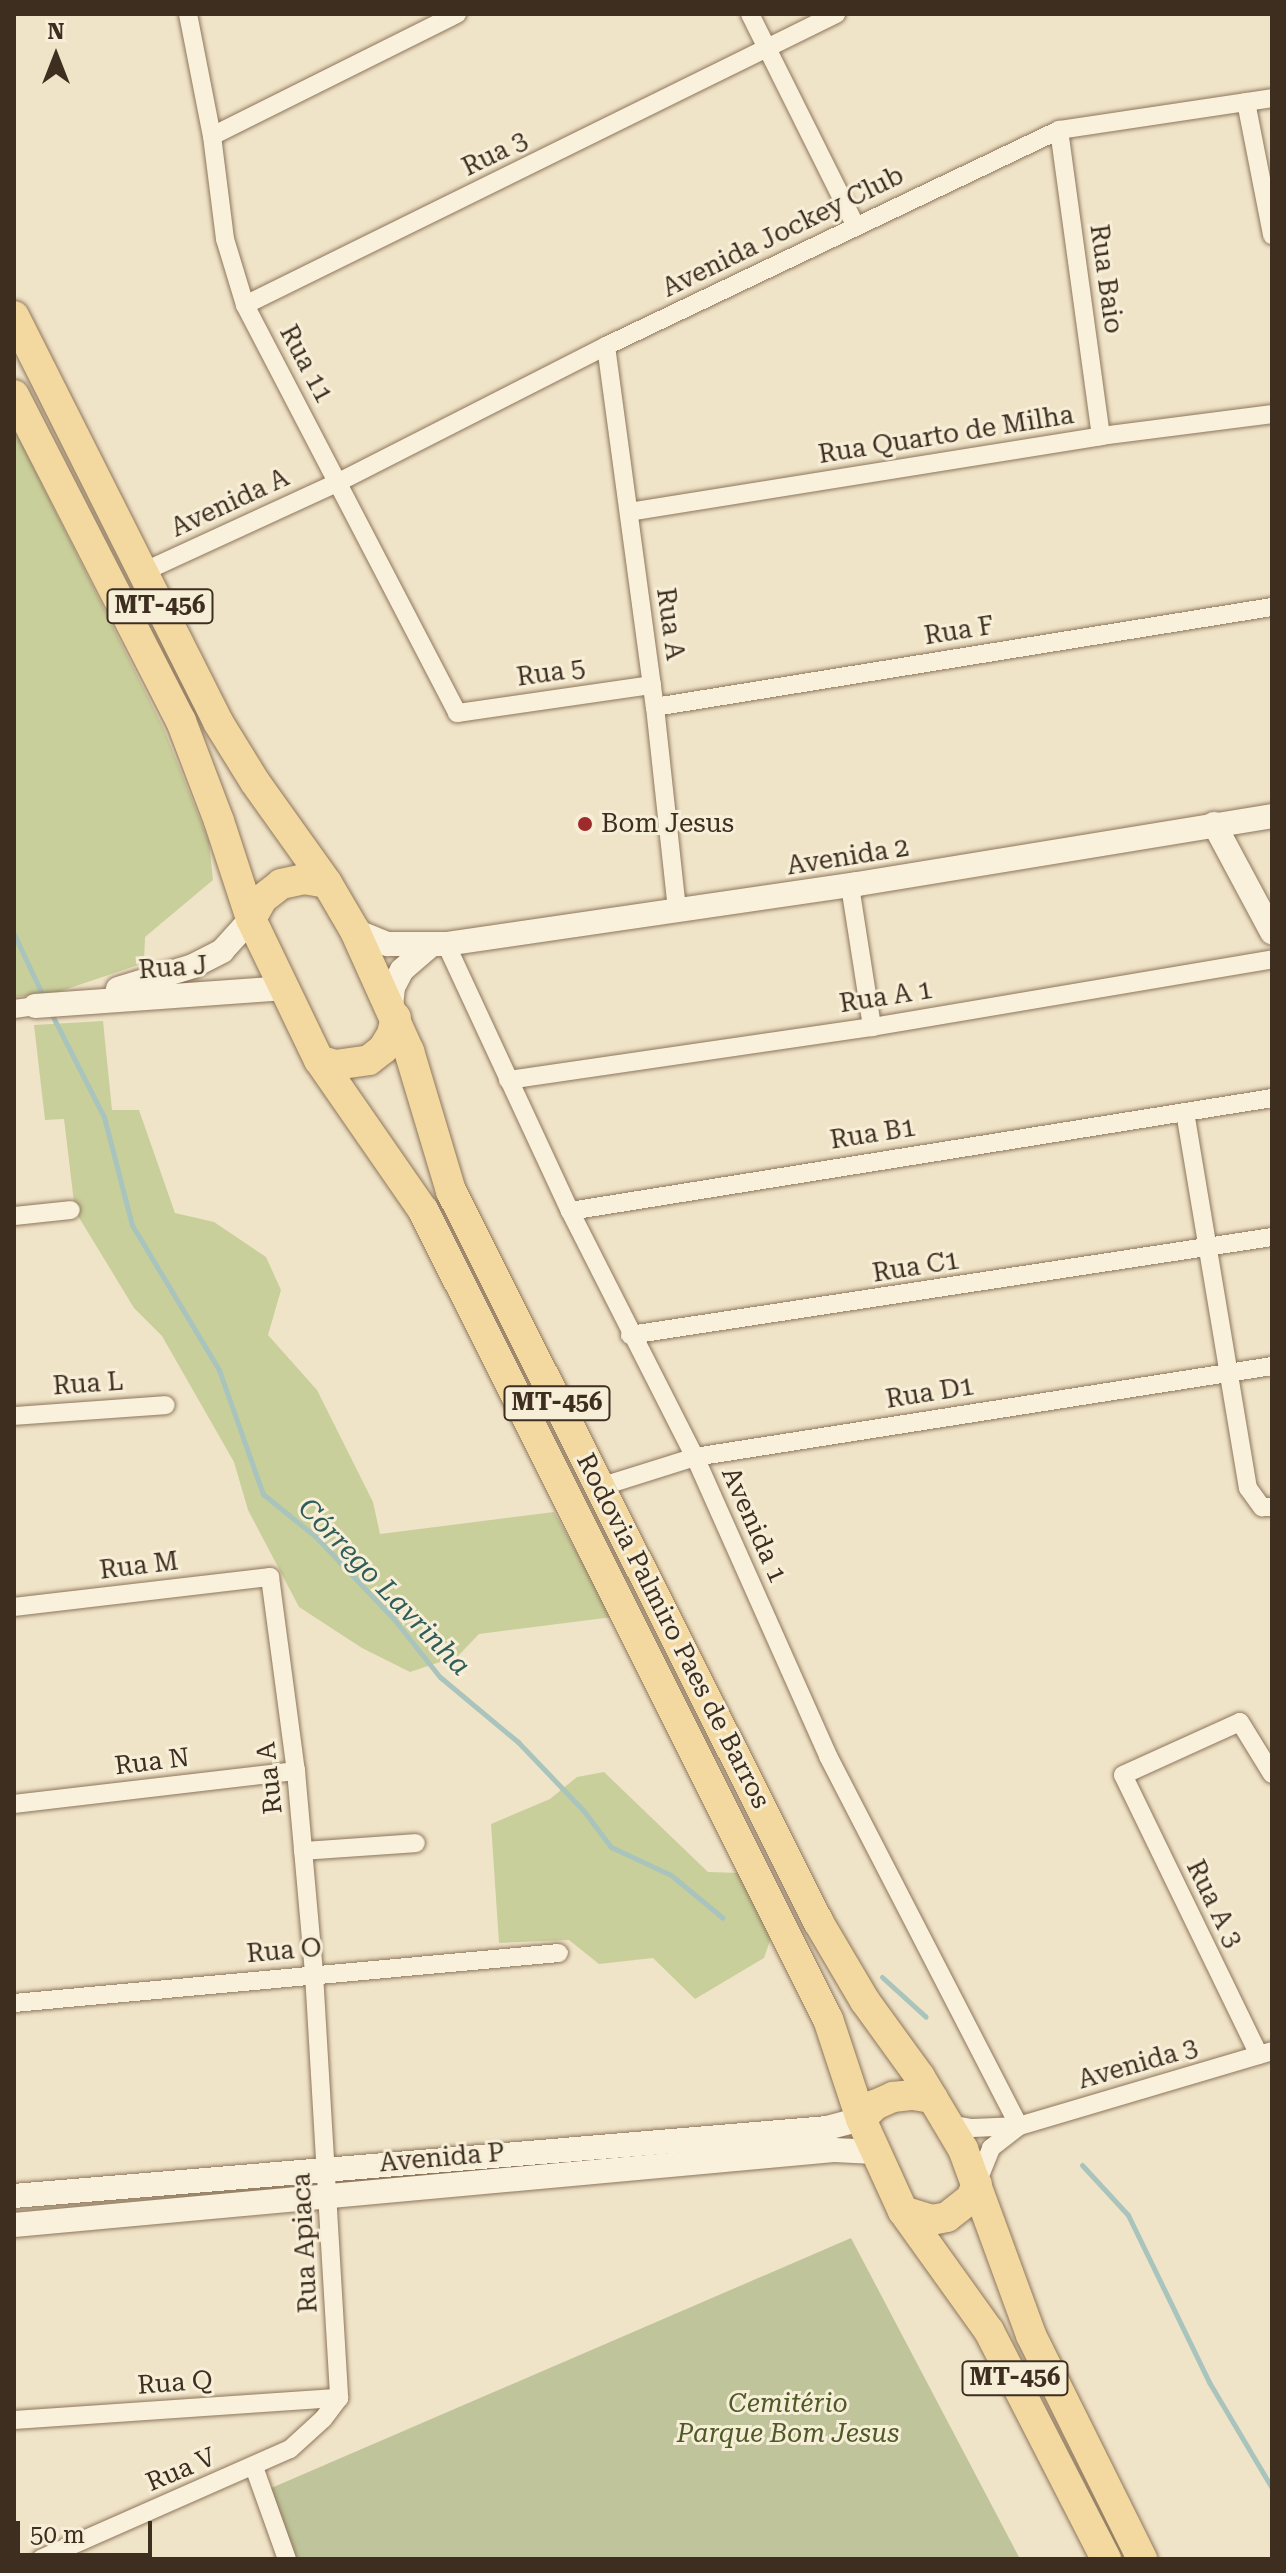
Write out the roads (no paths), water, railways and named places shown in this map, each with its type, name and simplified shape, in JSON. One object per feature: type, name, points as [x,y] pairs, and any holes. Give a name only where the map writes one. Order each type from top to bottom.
[{"type":"main road","name":"Rodovia Palmiro Paes de Barros","points":[[14,316],[218,722],[255,782],[327,883],[355,931],[394,1012],[451,1191],[819,1923],[865,2001],[949,2124],[977,2184],[1031,2335],[1142,2559]]},
{"type":"main road","name":"Rodovia Palmiro Paes de Barros","points":[[14,395],[181,721],[219,821],[251,919],[319,1060],[423,1210],[828,2019],[861,2119],[903,2211],[989,2331],[1106,2559]]},
{"type":"main road","points":[[251,919],[262,899],[281,884],[304,879],[327,883]]},
{"type":"main road","points":[[319,1060],[335,1065],[369,1060],[383,1049],[392,1034],[394,1012]]},
{"type":"main road","points":[[861,2119],[875,2105],[893,2097],[913,2095],[933,2098]]},
{"type":"main road","points":[[903,2211],[932,2220],[947,2217],[971,2198],[977,2184]]},
{"type":"street","name":"Rua 11","points":[[188,14],[212,136],[225,239],[245,305],[457,713]]},
{"type":"street","points":[[212,136],[457,14]]},
{"type":"street","points":[[750,14],[855,225]]},
{"type":"street","name":"Rua 3","points":[[245,305],[836,14]]},
{"type":"street","name":"Avenida Jockey Club","points":[[339,482],[606,346],[1059,130],[1272,98]]},
{"type":"street","points":[[1246,102],[1272,235]]},
{"type":"street","name":"Rua Baio","points":[[1059,130],[1101,436]]},
{"type":"street","name":"Rua A","points":[[606,346],[655,707],[677,910]]},
{"type":"street","name":"Rua Quarto de Milha","points":[[629,512],[1101,436],[1272,414]]},
{"type":"street","name":"Avenida A","points":[[143,572],[339,482]]},
{"type":"street","name":"Rua F","points":[[655,707],[1272,607]]},
{"type":"street","name":"Rua 5","points":[[457,713],[652,685]]},
{"type":"street","name":"Avenida 2","points":[[355,931],[388,944],[439,944],[850,886],[1272,816]]},
{"type":"street","points":[[1214,824],[1272,932]]},
{"type":"street","points":[[850,886],[872,1027]]},
{"type":"street","name":"Rua J","points":[[66,1004],[193,966],[222,951],[251,919]]},
{"type":"street","points":[[394,1012],[393,987],[402,970],[439,944]]},
{"type":"street","name":"Avenida 1","points":[[439,944],[630,1335],[695,1457],[828,1756],[1019,2126]]},
{"type":"street","name":"Rua A 1","points":[[508,1080],[872,1027],[1272,959]]},
{"type":"street","name":"Rua J","points":[[25,1008],[285,988]]},
{"type":"street","name":"Rua B1","points":[[570,1211],[1272,1098]]},
{"type":"street","points":[[1185,1112],[1231,1372],[1248,1488],[1262,1507],[1272,1507]]},
{"type":"street","points":[[14,1216],[71,1210]]},
{"type":"street","name":"Rua C1","points":[[630,1335],[1272,1237]]},
{"type":"street","name":"Rua D1","points":[[600,1487],[695,1457],[1272,1366]]},
{"type":"street","name":"Rua L","points":[[14,1416],[166,1405]]},
{"type":"street","name":"Rua A","points":[[270,1577],[296,1771],[314,1974]]},
{"type":"street","name":"Rua M","points":[[14,1607],[270,1577]]},
{"type":"street","name":"Rua A 3","points":[[1266,2053],[1123,1775],[1240,1722],[1272,1774]]},
{"type":"street","name":"Rua N","points":[[14,1804],[296,1771]]},
{"type":"street","points":[[303,1851],[416,1843]]},
{"type":"street","name":"Rua O","points":[[14,2003],[559,1953]]},
{"type":"street","name":"Rua Apiaca","points":[[314,1974],[339,2398]]},
{"type":"street","name":"Avenida 3","points":[[1019,2126],[1266,2053]]},
{"type":"street","name":"Avenida P","points":[[14,2196],[827,2128],[861,2119]]},
{"type":"street","points":[[949,2124],[972,2128],[1019,2126]]},
{"type":"street","points":[[977,2184],[991,2148],[1019,2126]]},
{"type":"street","name":"Avenida P","points":[[14,2225],[834,2150],[875,2152]]},
{"type":"street","points":[[287,2559],[254,2467],[290,2449],[323,2419],[339,2398]]},
{"type":"street","name":"Rua Q","points":[[14,2420],[339,2398]]},
{"type":"street","name":"Rua V","points":[[41,2559],[254,2467]]},
{"type":"waterway","name":"Córrego Lavrinha","points":[[14,934],[44,998]]},
{"type":"waterway","name":"Córrego Lavrinha","points":[[50,1011],[104,1117],[132,1225],[219,1370],[263,1494],[316,1537],[393,1618],[440,1677],[518,1742],[583,1810],[611,1847],[671,1875],[723,1918]]},
{"type":"waterway","name":"Córrego Lavrinha","points":[[882,1977],[926,2017]]},
{"type":"waterway","name":"Córrego Lavrinha","points":[[1082,2165],[1128,2215],[1209,2382],[1272,2488]]},
{"type":"place","name":"Bom Jesus","points":[[585,824]]},
{"type":"park label","name":"Cemitério Parque Bom Jesus","points":[[788,2419]]}]
